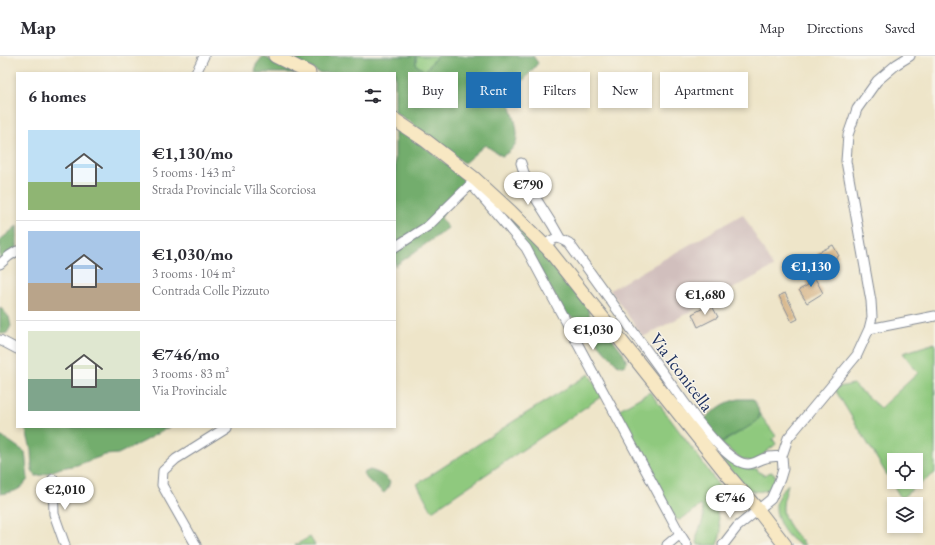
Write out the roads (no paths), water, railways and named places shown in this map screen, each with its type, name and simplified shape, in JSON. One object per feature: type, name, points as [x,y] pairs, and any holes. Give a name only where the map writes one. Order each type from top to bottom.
[{"type":"main road","points":[[275,56],[307,72]]},
{"type":"main road","points":[[396,121],[414,131],[444,154],[473,182],[511,212],[545,245],[726,474],[758,510],[785,545]]},
{"type":"street","points":[[196,72],[204,56]]},
{"type":"street","points":[[723,545],[737,527],[771,500],[783,469],[782,456],[788,438],[857,355],[869,329],[872,317],[871,301],[846,161],[848,135],[857,109],[876,81],[897,64],[910,56]]},
{"type":"street","name":"Via Iconicella","points":[[521,164],[528,186],[560,238],[569,243],[648,354],[697,420],[717,444],[730,456],[747,464],[754,464],[765,458],[782,456]]},
{"type":"street","points":[[396,246],[428,226],[473,182],[526,248],[687,545]]},
{"type":"street","points":[[545,245],[553,238],[560,238]]},
{"type":"street","points":[[0,264],[16,252]]},
{"type":"street","points":[[869,329],[935,316]]},
{"type":"street","points":[[0,340],[16,348]]},
{"type":"street","points":[[196,545],[162,484],[163,471],[176,459],[225,428]]},
{"type":"street","points":[[53,479],[54,514],[65,545]]},
{"type":"street","points":[[667,545],[680,534]]}]
